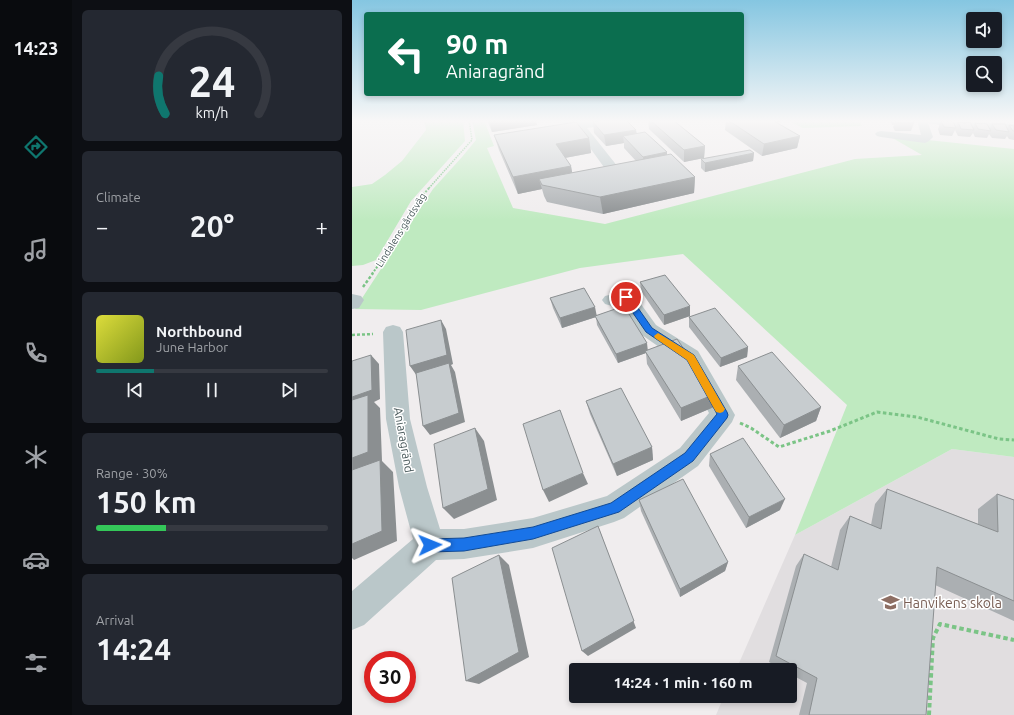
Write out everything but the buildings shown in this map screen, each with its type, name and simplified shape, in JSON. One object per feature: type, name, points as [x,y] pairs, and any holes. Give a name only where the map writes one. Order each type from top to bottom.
[{"type":"street","points":[[601,153],[611,167]]},
{"type":"street","points":[[352,613],[430,545],[464,544],[533,533],[614,508],[689,457],[723,415],[690,357],[649,330],[619,299]]},
{"type":"street","name":"Aniaragränd","points":[[393,332],[398,419],[413,487],[430,545]]},
{"type":"path","name":"Lindalens gårdsväg","points":[[353,301],[390,249],[420,198],[460,153]]},
{"type":"path","points":[[723,415],[751,428],[779,446],[830,432],[877,412],[917,417],[999,439],[1014,440]]},
{"type":"path","points":[[930,715],[933,638],[940,624],[1014,640]]},
{"type":"shaded area","name":"Hanvikens skola","points":[[952,449],[1014,457],[1014,715],[716,715],[721,703],[797,703],[797,663],[739,663],[795,535]]},
{"type":"green space","points":[[408,153],[454,153],[411,201],[376,260],[363,265],[352,266],[352,187],[372,184],[402,161]]},
{"type":"green space","points":[[465,153],[489,153],[513,208],[605,224],[855,159],[922,155],[919,153],[1014,153],[1014,457],[952,449],[795,535],[847,405],[683,254],[580,268],[421,310],[355,309],[433,189]]},
{"type":"slow traffic","points":[[658,336],[690,357],[720,409]]},
{"type":"place","name":"Hanvikens skola","points":[[890,603]]},
{"type":"route","points":[[430,545],[464,544],[533,533],[614,508],[689,457],[723,415],[690,357],[649,330],[626,297]]}]
